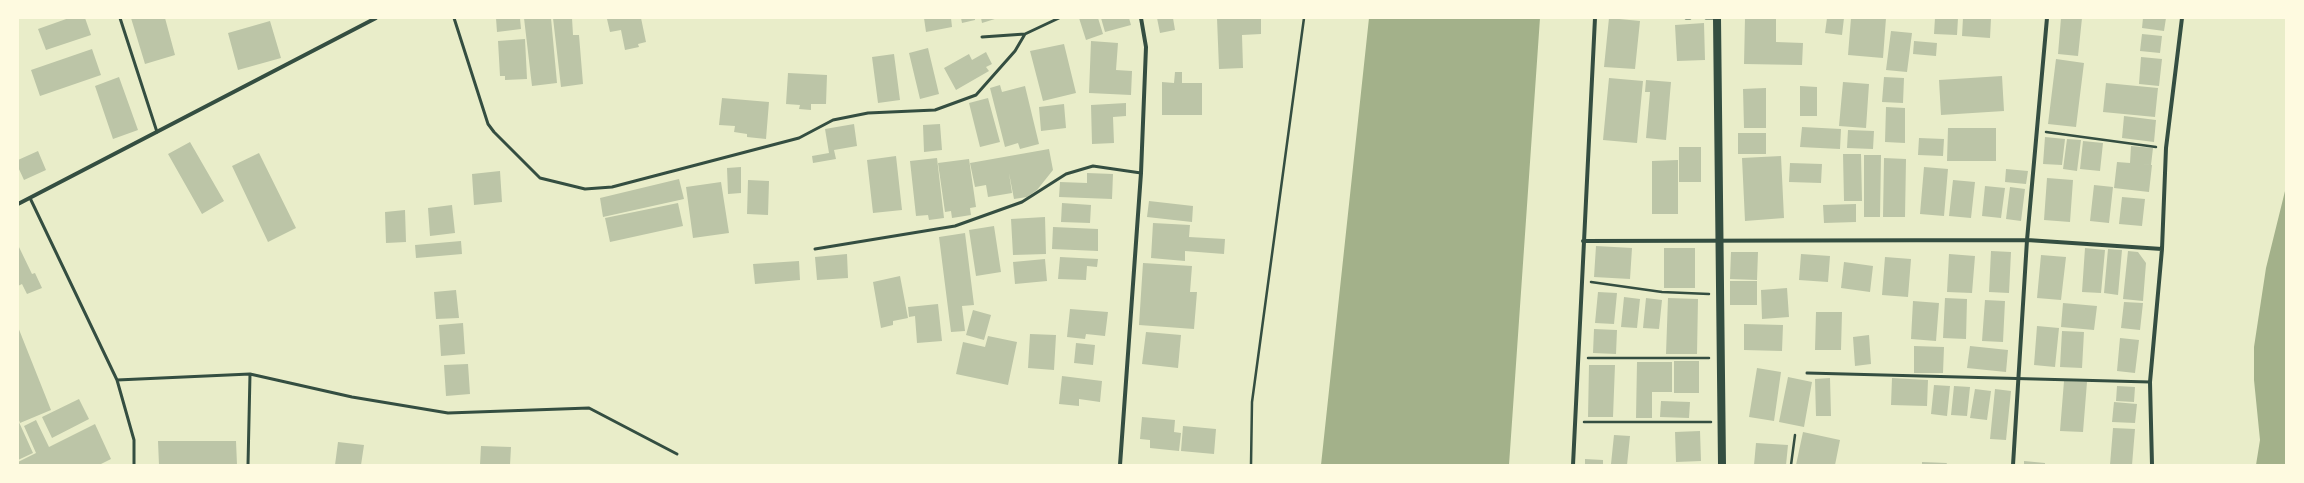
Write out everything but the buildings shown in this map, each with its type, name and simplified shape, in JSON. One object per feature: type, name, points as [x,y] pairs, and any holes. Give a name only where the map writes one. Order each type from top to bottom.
[{"type":"main road","points":[[1717,18],[1722,465]]},
{"type":"street","points":[[18,204],[376,18]]},
{"type":"street","points":[[1120,465],[1141,173],[1146,47],[1141,18]]},
{"type":"street","points":[[1573,465],[1583,241],[1596,18]]},
{"type":"street","points":[[2013,465],[2027,240],[2047,18]]},
{"type":"street","points":[[2152,465],[2150,382],[2162,249],[2166,148],[2182,18]]},
{"type":"street","points":[[1583,241],[2027,240],[2162,249]]},
{"type":"lane","points":[[120,18],[157,132]]},
{"type":"lane","points":[[454,18],[488,124],[494,132],[540,178],[585,189],[612,187],[799,138],[833,120],[868,113],[935,110],[976,95],[1015,51],[1024,34]]},
{"type":"lane","points":[[982,37],[1024,34],[1059,18]]},
{"type":"lane","points":[[1706,18],[1717,18]]},
{"type":"lane","points":[[815,248],[955,226],[1022,202],[1066,174],[1093,166],[1141,173]]},
{"type":"lane","points":[[30,198],[117,380],[134,440],[134,465]]},
{"type":"lane","points":[[1807,373],[2019,380],[2150,382]]},
{"type":"lane","points":[[117,380],[250,374],[352,397],[448,413],[589,408],[677,454]]},
{"type":"lane","points":[[248,465],[250,374]]},
{"type":"lane","points":[[130,465],[135,458]]},
{"type":"path","points":[[1251,465],[1252,402],[1304,18]]},
{"type":"path","points":[[2037,131],[2166,148]]},
{"type":"path","points":[[1582,280],[1662,292],[1720,295]]},
{"type":"path","points":[[1577,358],[1721,358]]},
{"type":"path","points":[[1576,422],[1721,422]]},
{"type":"path","points":[[1791,465],[1795,435]]},
{"type":"shaded area","points":[[1369,18],[1540,18],[1509,465],[1321,465]]},
{"type":"shaded area","points":[[2286,187],[2286,465],[2256,465],[2260,440],[2254,380],[2254,347],[2266,268]]}]
